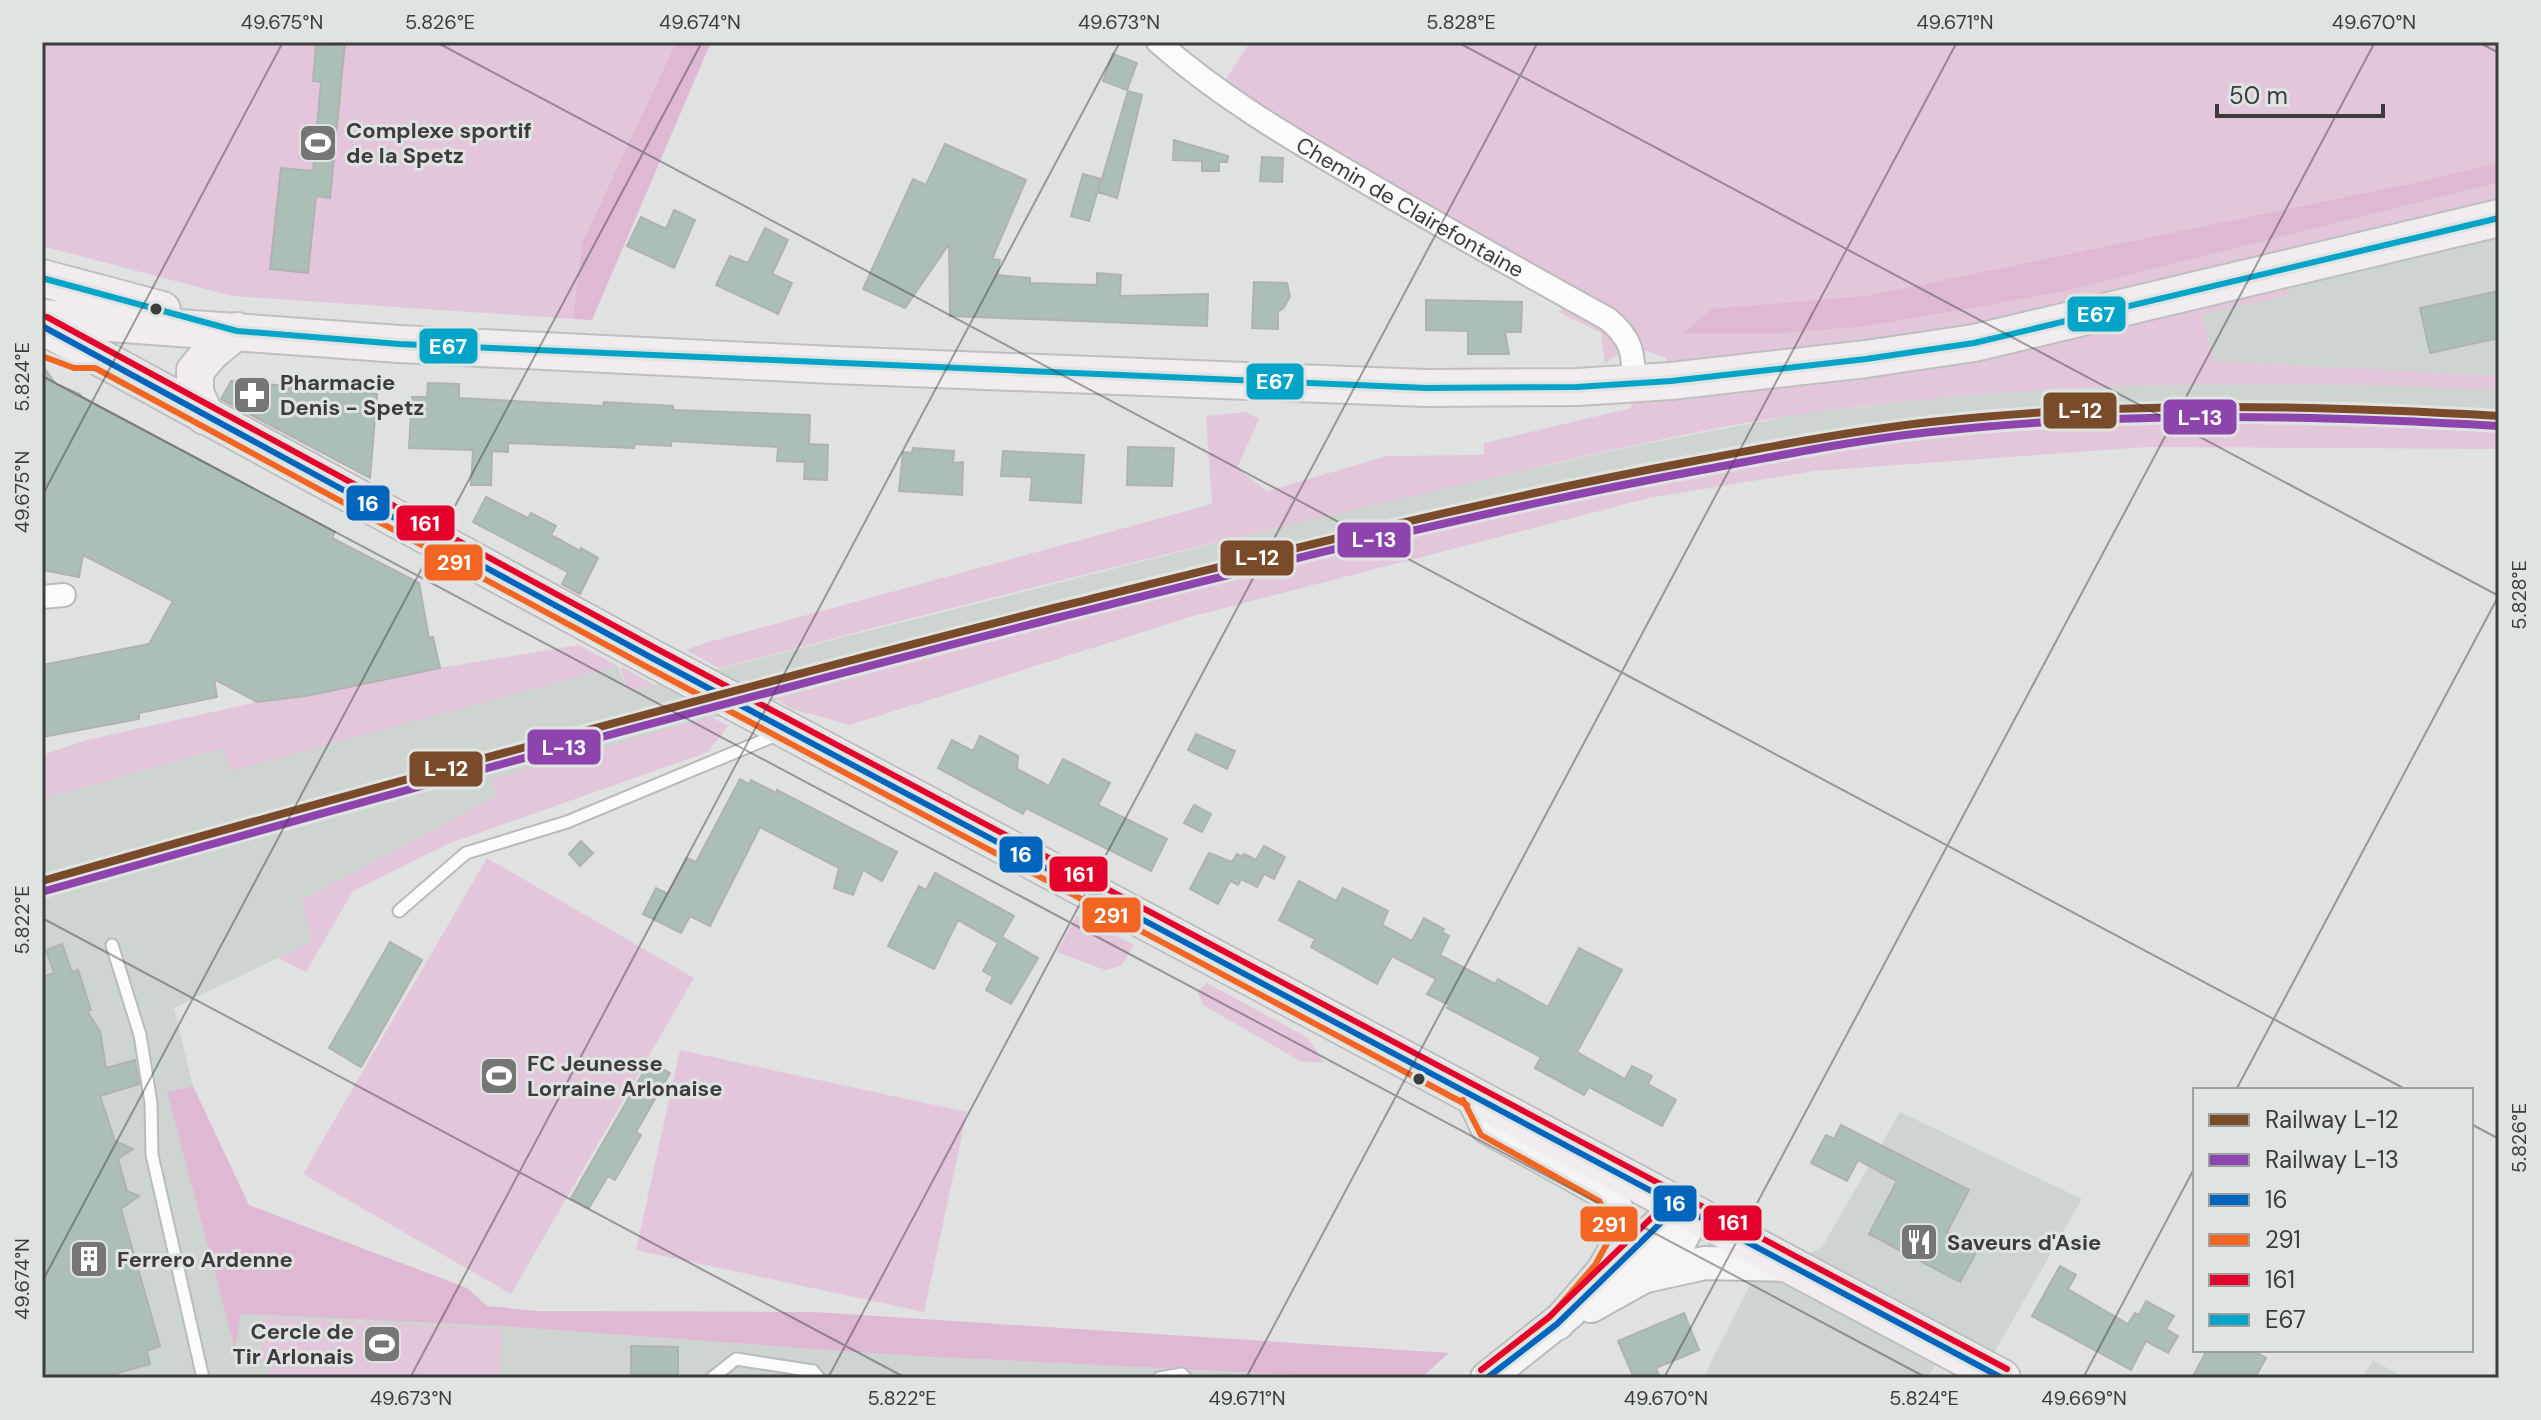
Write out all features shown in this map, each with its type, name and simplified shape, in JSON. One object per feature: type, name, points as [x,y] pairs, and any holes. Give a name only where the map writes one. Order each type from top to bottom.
[{"type":"main road","points":[[42,318],[399,344],[817,364],[1426,388],[1577,387],[1866,359],[1974,343],[2499,218]]},
{"type":"main road","points":[[42,278],[237,331]]},
{"type":"main road","points":[[42,326],[774,724],[2002,1378]]},
{"type":"main road","points":[[205,416],[195,392],[195,371],[211,352],[237,331]]},
{"type":"main road","points":[[42,345],[77,358],[98,358]]},
{"type":"main road","points":[[1472,1096],[1487,1127],[1606,1193],[1619,1213],[1619,1243],[1609,1262],[1557,1324]]},
{"type":"main road","points":[[1557,1324],[1643,1277],[1676,1249],[1686,1210]]},
{"type":"main road","points":[[1487,1378],[1557,1324],[1686,1210]]},
{"type":"main road","points":[[1643,1277],[1705,1263],[1787,1265]]},
{"type":"street","name":"Chemin de Clairefontaine","points":[[1158,42],[1218,91],[1295,140],[1460,238],[1608,319],[1622,331],[1632,350],[1634,383]]},
{"type":"lane","points":[[399,911],[466,853],[567,822],[774,724]]},
{"type":"lane","points":[[112,945],[140,1035],[151,1103],[152,1155],[203,1378]]},
{"type":"lane","points":[[712,1378],[736,1359],[813,1371],[819,1378]]},
{"type":"lane","points":[[1159,1378],[1182,1374],[1185,1378]]},
{"type":"shaded area","name":"Complexe sportif de la Spetz","points":[[42,42],[676,42],[582,243],[573,319],[232,296],[42,246]]},
{"type":"shaded area","points":[[676,42],[711,42],[592,320],[573,319],[582,243]]},
{"type":"shaded area","points":[[1250,42],[2499,42],[2499,218],[2284,272],[2289,295],[2202,314],[2214,361],[2499,376],[2499,390],[2326,384],[2153,385],[1981,394],[1809,413],[1674,437],[1360,508],[1085,574],[719,668],[686,650],[1212,504],[1206,416],[1245,412],[1259,419],[1237,468],[1267,491],[1387,456],[1484,455],[1484,443],[1631,408],[1634,383],[1671,381],[1666,358],[1648,351],[1628,350],[1605,364],[1601,333],[1560,313],[1562,305],[1434,236],[1290,148],[1218,91]]},
{"type":"shaded area","points":[[2499,163],[2499,182],[2061,292],[1868,326],[1782,333],[1683,333],[1712,309],[1866,296]]},
{"type":"shaded area","points":[[2499,218],[2499,376],[2214,361],[2202,313],[2289,295],[2283,271]]},
{"type":"shaded area","points":[[2211,382],[2358,383],[2499,390],[2499,430],[2214,423],[2075,427],[1931,437],[1813,451],[1643,484],[1344,552],[941,654],[493,779],[497,796],[302,900],[311,942],[174,1008],[193,1086],[167,1092],[235,1347],[241,1314],[501,1326],[896,1355],[1295,1375],[1297,1378],[42,1378],[42,799],[223,748],[230,770],[618,666],[628,691],[1334,513],[1638,445],[1806,413],[1928,399],[2070,387]]},
{"type":"shaded area","points":[[2214,423],[2499,430],[2499,449],[2148,447],[1814,471],[1649,498],[1190,617],[850,725],[792,709],[776,699],[1200,588],[1590,495],[1726,466],[1916,439]]},
{"type":"shaded area","points":[[579,645],[618,666],[230,771],[223,748],[42,799],[42,755],[87,740],[257,702],[306,696],[440,668]]},
{"type":"shaded area","points":[[620,666],[654,685],[628,691]]},
{"type":"shaded area","points":[[711,717],[728,726],[708,752],[448,844],[353,891],[306,972],[278,958],[311,942],[302,900],[497,796],[492,779]]},
{"type":"shaded area","name":"FC Jeunesse Lorraine Arlonaise","points":[[487,858],[694,978],[511,1294],[303,1174]]},
{"type":"shaded area","points":[[1077,915],[1134,945],[1121,966],[1105,970],[1057,952]]},
{"type":"shaded area","points":[[1207,983],[1308,1038],[1324,1063],[1300,1061],[1203,1005],[1197,991]]},
{"type":"shaded area","name":"FC Jeunesse Lorraine Arlonaise","points":[[680,1050],[967,1112],[924,1312],[636,1250]]},
{"type":"shaded area","points":[[193,1086],[249,1205],[467,1288],[487,1306],[536,1311],[815,1312],[1449,1353],[1421,1378],[1297,1378],[1295,1375],[896,1355],[501,1326],[241,1314],[235,1349],[167,1092]]},
{"type":"shaded area","points":[[1900,1112],[2082,1199],[1985,1369],[1947,1349],[1927,1378],[1703,1378],[1752,1281],[1822,1247]]},
{"type":"shaded area","name":"Cercle de Tir Arlonais","points":[[263,1318],[502,1329],[500,1378],[269,1378],[270,1360],[261,1359]]},
{"type":"shaded area","points":[[2373,1360],[2405,1378],[2363,1378]]},
{"type":"building","points":[[326,42],[345,42],[330,198],[316,196],[308,273],[270,269],[281,168],[313,171],[321,82],[313,81],[316,45],[326,46]]},
{"type":"building","points":[[1113,54],[1137,63],[1127,90],[1103,81]]},
{"type":"building","points":[[1128,91],[1142,95],[1117,198],[1098,192]]},
{"type":"building","points":[[1174,140],[1228,156],[1227,162],[1219,162],[1219,171],[1202,171],[1202,161],[1173,160]]},
{"type":"building","points":[[945,144],[1026,180],[992,259],[1000,260],[997,275],[1030,278],[1030,283],[1097,285],[1097,273],[1121,275],[1120,296],[1208,294],[1207,326],[950,316],[949,244],[905,308],[863,289],[913,179],[926,185]]},
{"type":"building","points":[[1262,157],[1283,158],[1282,182],[1260,181]]},
{"type":"building","points":[[1083,174],[1101,179],[1089,221],[1071,216]]},
{"type":"building","points":[[674,210],[695,220],[674,268],[627,246],[641,217],[666,229]]},
{"type":"building","points":[[765,228],[788,240],[772,274],[792,283],[778,314],[716,285],[730,256],[748,263]]},
{"type":"building","points":[[1254,282],[1287,283],[1290,296],[1278,312],[1278,329],[1252,328]]},
{"type":"building","points":[[2499,291],[2499,338],[2430,353],[2420,308]]},
{"type":"building","points":[[1426,300],[1522,302],[1521,332],[1505,332],[1509,354],[1468,354],[1468,331],[1426,330]]},
{"type":"building","points":[[42,365],[56,384],[80,394],[335,532],[332,538],[419,583],[429,638],[433,637],[440,668],[306,696],[257,702],[214,679],[217,697],[139,713],[139,719],[42,737],[42,665],[149,644],[173,601],[83,555],[79,577],[42,570]]},
{"type":"building","points":[[231,381],[377,394],[370,478],[221,399]]},
{"type":"building","points":[[428,383],[459,384],[459,398],[603,406],[604,402],[673,406],[673,410],[810,415],[809,444],[828,445],[827,480],[804,479],[805,462],[777,461],[778,447],[671,441],[671,446],[635,444],[634,448],[508,443],[508,452],[492,451],[491,485],[471,485],[473,450],[409,448],[412,397],[427,397]]},
{"type":"building","points":[[1128,447],[1174,448],[1172,486],[1127,485]]},
{"type":"building","points":[[913,448],[954,451],[953,463],[963,462],[962,495],[899,491],[903,452],[912,453]]},
{"type":"building","points":[[1003,451],[1084,455],[1081,503],[1030,500],[1032,477],[1001,476]]},
{"type":"building","points":[[486,497],[528,518],[531,513],[556,526],[551,535],[598,558],[580,594],[562,584],[568,572],[473,522]]},
{"type":"building","points":[[1196,734],[1235,751],[1227,769],[1188,750]]},
{"type":"building","points":[[980,736],[1018,756],[1017,769],[1049,786],[1063,759],[1110,783],[1098,805],[1167,839],[1151,871],[1026,808],[1023,814],[938,768],[952,740],[973,751]]},
{"type":"building","points":[[740,779],[749,784],[751,780],[776,793],[777,790],[897,852],[882,881],[863,870],[853,895],[834,888],[839,868],[760,827],[710,926],[690,916],[681,933],[643,914],[656,888],[668,894],[687,858],[696,862]]},
{"type":"building","points":[[1194,805],[1211,814],[1202,832],[1184,823]]},
{"type":"building","points":[[581,841],[593,853],[580,866],[569,854]]},
{"type":"building","points":[[1264,846],[1285,857],[1274,879],[1264,874],[1257,887],[1241,879],[1238,885],[1230,881],[1218,904],[1190,889],[1209,853],[1232,862],[1237,854],[1256,860]]},
{"type":"building","points":[[935,873],[1014,916],[1002,937],[1038,958],[1011,1004],[986,990],[993,977],[983,971],[998,943],[958,920],[934,969],[888,946],[919,886],[926,890]]},
{"type":"building","points":[[1299,881],[1336,901],[1343,888],[1388,911],[1382,925],[1412,941],[1424,918],[1444,929],[1442,932],[1449,936],[1440,955],[1495,984],[1498,979],[1548,1007],[1579,948],[1622,970],[1577,1052],[1625,1079],[1632,1066],[1652,1076],[1648,1084],[1676,1100],[1662,1126],[1589,1087],[1584,1095],[1535,1068],[1541,1057],[1447,1008],[1449,1005],[1427,994],[1436,979],[1392,956],[1377,984],[1311,947],[1315,939],[1279,920]]},
{"type":"building","points":[[390,942],[422,960],[361,1067],[329,1048]]},
{"type":"building","name":"Ferrero Ardenne","points":[[62,944],[72,972],[78,970],[91,1010],[87,1011],[100,1031],[106,1068],[135,1060],[139,1084],[100,1096],[115,1141],[133,1149],[118,1159],[127,1191],[139,1196],[121,1209],[160,1346],[147,1351],[150,1364],[100,1378],[42,1378],[42,977],[54,973],[46,950]]},
{"type":"building","points":[[650,1061],[670,1073],[636,1132],[641,1135],[615,1180],[608,1176],[589,1208],[571,1198]]},
{"type":"building","points":[[1841,1125],[1969,1190],[1947,1232],[1978,1249],[1960,1282],[1869,1234],[1897,1181],[1858,1160],[1847,1181],[1811,1163],[1826,1135],[1834,1139]]},
{"type":"building","points":[[2060,1266],[2076,1275],[2068,1289],[2128,1324],[2135,1313],[2139,1315],[2146,1301],[2174,1316],[2166,1329],[2178,1336],[2168,1353],[2146,1341],[2131,1370],[2032,1316]]},
{"type":"building","points":[[1684,1313],[1699,1350],[1656,1368],[1660,1378],[1634,1378],[1618,1341]]},
{"type":"building","points":[[631,1346],[678,1347],[678,1378],[631,1378]]},
{"type":"building","points":[[2206,1352],[2256,1352],[2266,1358],[2255,1378],[2192,1378]]},
{"type":"rail line","name":"L-12","points":[[42,881],[547,741],[1054,608],[1453,511],[1724,455],[1901,426],[2073,411],[2215,407],[2357,409],[2499,416]]},
{"type":"rail line","name":"L-13","points":[[45,891],[549,751],[1056,618],[1462,519],[1707,469],[1903,435],[2073,421],[2215,417],[2357,419],[2498,426]]},
{"type":"transit line","name":"E67","points":[[42,278],[237,331],[399,344],[1426,388],[1577,387],[1671,381],[1866,359],[1974,343],[2499,218]]},
{"type":"transit line","name":"161","points":[[47,317],[657,649],[2007,1369]]},
{"type":"transit line","name":"16","points":[[42,326],[652,658],[2002,1378]]},
{"type":"transit line","name":"291","points":[[42,356],[74,368],[95,368],[1467,1105]]},
{"type":"transit line","name":"291","points":[[1463,1100],[1481,1135],[1599,1201],[1609,1216],[1609,1240],[1595,1265],[1550,1317],[1481,1370]]},
{"type":"transit line","name":"161","points":[[1481,1370],[1550,1316],[1671,1199]]},
{"type":"transit line","name":"16","points":[[1487,1378],[1557,1324],[1678,1206]]},
{"type":"place","name":"Complexe sportif de la Spetz","points":[[318,143]]},
{"type":"place","name":"Pharmacie Denis - Spetz","points":[[252,395]]},
{"type":"place","name":"FC Jeunesse Lorraine Arlonaise","points":[[499,1076]]},
{"type":"place","name":"Saveurs d'Asie","points":[[1919,1242]]},
{"type":"place","name":"Ferrero Ardenne","points":[[89,1259]]},
{"type":"place","name":"Cercle de Tir Arlonais","points":[[382,1344]]}]
